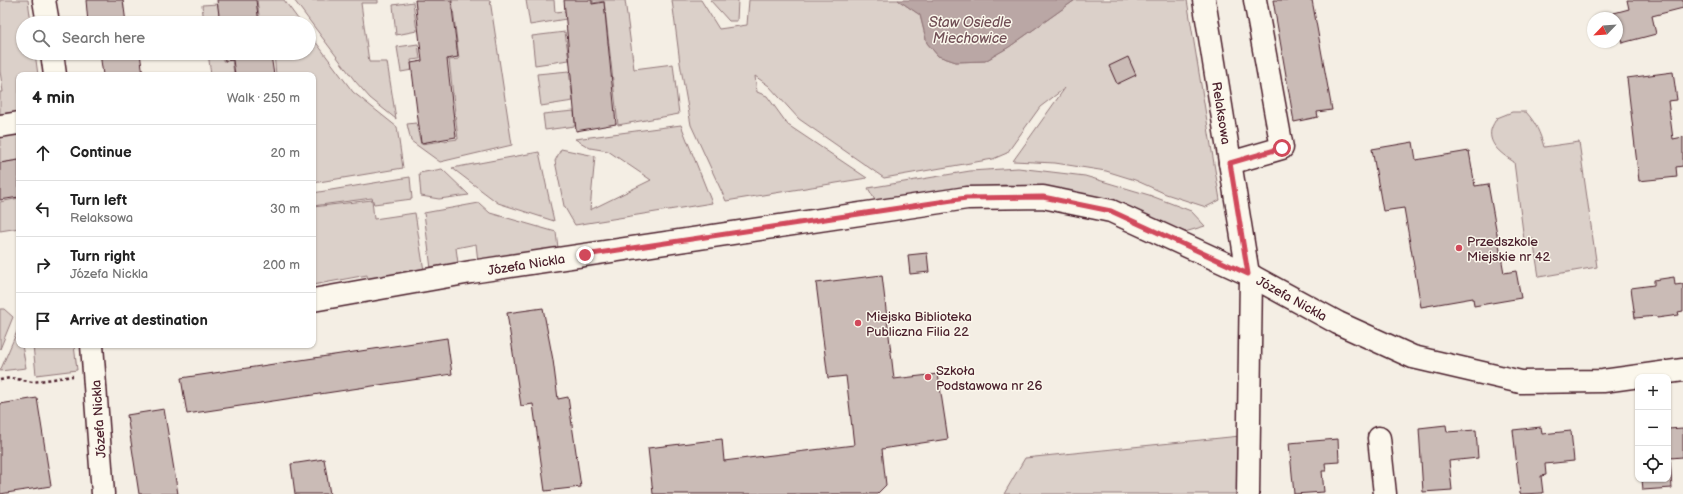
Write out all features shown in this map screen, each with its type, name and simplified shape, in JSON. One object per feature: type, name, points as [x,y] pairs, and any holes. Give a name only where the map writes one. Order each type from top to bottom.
[{"type":"street","points":[[44,0],[47,16]]},
{"type":"street","name":"Relaksowa","points":[[1204,0],[1230,163],[1250,274],[1248,494]]},
{"type":"street","points":[[1230,163],[1282,148],[1255,0]]},
{"type":"street","points":[[53,60],[55,72]]},
{"type":"street","points":[[0,126],[16,123]]},
{"type":"street","name":"Józefa Nickla","points":[[316,299],[464,274],[966,198],[1043,197],[1111,211],[1250,274],[1338,323],[1413,357],[1521,382],[1603,381],[1683,370]]},
{"type":"street","name":"Józefa Nickla","points":[[92,348],[103,494]]},
{"type":"street","points":[[1380,438],[1385,494]]},
{"type":"path","points":[[0,380],[10,378],[33,382],[94,373]]},
{"type":"shaded area","points":[[0,0],[28,0],[30,16],[16,16],[16,60],[36,60],[38,72],[16,72],[16,112],[0,114],[0,92],[3,92],[0,71]]},
{"type":"shaded area","points":[[257,0],[284,0],[296,16],[259,16]]},
{"type":"shaded area","points":[[294,0],[378,0],[378,3],[361,3],[369,62],[387,62],[396,119],[370,98],[355,81],[316,29],[316,16],[306,16]]},
{"type":"shaded area","points":[[452,0],[490,0],[512,145],[440,162],[411,141],[407,124],[416,123],[421,144],[458,139],[449,60],[459,59]]},
{"type":"shaded area","points":[[526,0],[554,0],[555,12],[565,11],[566,19],[530,25]]},
{"type":"shaded area","points":[[593,0],[625,0],[634,69],[673,64],[679,114],[618,125],[604,1],[593,3]]},
{"type":"shaded area","points":[[672,0],[701,0],[719,29],[747,25],[749,0],[898,0],[920,15],[927,43],[938,56],[956,62],[985,61],[1009,47],[1075,0],[1187,0],[1220,200],[1206,207],[1166,194],[1135,180],[1106,171],[1055,163],[1013,161],[1065,88],[1040,107],[1007,153],[993,159],[884,178],[799,119],[769,86],[755,76],[757,92],[767,96],[788,125],[867,178],[726,201],[691,125],[680,63]]},
{"type":"shaded area","points":[[710,0],[738,0],[737,21],[729,21]]},
{"type":"shaded area","points":[[413,2],[417,31],[396,35],[393,5]]},
{"type":"shaded area","points":[[218,4],[219,16],[203,16],[202,5]]},
{"type":"shaded area","points":[[565,32],[569,60],[535,65],[532,36]]},
{"type":"shaded area","points":[[316,42],[353,92],[397,127],[403,168],[316,182],[316,72],[276,72],[275,60],[316,60]]},
{"type":"shaded area","points":[[418,44],[420,59],[411,60],[412,70],[401,72],[397,47]]},
{"type":"shaded area","points":[[209,60],[232,60],[234,72],[211,72]]},
{"type":"shaded area","points":[[569,71],[573,101],[541,106],[537,74]]},
{"type":"shaded area","points":[[574,111],[575,126],[545,130],[543,114]]},
{"type":"shaded area","points":[[1512,112],[1526,112],[1537,128],[1544,147],[1579,142],[1597,267],[1539,277],[1533,239],[1524,240],[1514,162],[1497,149],[1491,135],[1491,128],[1497,118]]},
{"type":"shaded area","points":[[681,125],[712,203],[575,225],[564,206],[555,161],[561,149],[595,156],[590,210],[651,180],[608,151],[590,148],[575,139]]},
{"type":"shaded area","points":[[16,128],[16,160],[0,163],[0,131]]},
{"type":"shaded area","points":[[539,152],[554,221],[498,203],[452,168]]},
{"type":"shaded area","points":[[1018,168],[1085,176],[1149,195],[1191,211],[1205,226],[1185,232],[1123,207],[1076,192],[1030,186],[1004,185],[961,188],[876,202],[868,188],[970,171]]},
{"type":"shaded area","points":[[442,169],[469,195],[439,199],[421,196],[419,173]]},
{"type":"shaded area","points":[[410,177],[412,199],[374,204],[372,198],[316,206],[316,193]]},
{"type":"shaded area","points":[[16,199],[16,228],[0,231],[0,202]]},
{"type":"shaded area","points":[[372,200],[374,219],[415,213],[424,271],[368,283],[367,275],[316,284],[316,207]]},
{"type":"shaded area","points":[[479,203],[490,213],[556,232],[558,248],[478,262],[476,244],[456,248],[458,263],[431,269],[424,213]]},
{"type":"shaded area","points":[[0,309],[4,309],[13,317],[0,349]]},
{"type":"shaded area","points":[[16,334],[16,348],[23,348],[26,368],[0,371]]},
{"type":"shaded area","points":[[33,348],[74,348],[77,370],[36,375]]},
{"type":"shaded area","points":[[1240,436],[1240,494],[1004,494],[1025,458]]},
{"type":"water","name":"Staw Osiedle Miechowice","points":[[898,0],[1075,0],[1009,47],[985,61],[956,62],[938,56],[927,43],[920,15]]},
{"type":"building","points":[[86,0],[123,0],[125,16],[87,16]]},
{"type":"building","points":[[217,0],[256,0],[258,16],[219,16]]},
{"type":"building","points":[[415,0],[451,0],[458,57],[447,59],[456,137],[421,143],[411,63],[422,61]]},
{"type":"building","points":[[564,0],[592,0],[592,4],[604,2],[616,124],[576,131]]},
{"type":"building","points":[[1273,0],[1312,0],[1332,110],[1317,112],[1318,117],[1294,122]]},
{"type":"building","points":[[1627,0],[1683,0],[1683,8],[1652,16],[1656,34],[1623,43],[1623,12],[1618,12],[1629,9]]},
{"type":"building","points":[[1128,57],[1136,75],[1117,84],[1109,66]]},
{"type":"building","points":[[101,60],[141,60],[143,72],[103,72]]},
{"type":"building","points":[[233,60],[272,60],[274,72],[235,72]]},
{"type":"building","points":[[1673,72],[1677,100],[1668,101],[1673,139],[1683,137],[1683,166],[1676,167],[1677,177],[1639,181],[1627,78]]},
{"type":"building","points":[[1413,142],[1416,160],[1469,151],[1475,186],[1488,184],[1504,273],[1516,271],[1521,298],[1474,306],[1473,298],[1421,307],[1404,208],[1383,211],[1372,149]]},
{"type":"building","points":[[16,160],[16,197],[0,200],[0,163]]},
{"type":"building","points":[[927,253],[929,272],[910,274],[908,255]]},
{"type":"building","points":[[882,275],[894,379],[938,374],[948,439],[882,449],[886,485],[877,494],[653,494],[648,448],[722,439],[724,461],[854,445],[846,376],[828,378],[816,283]]},
{"type":"building","points":[[1674,277],[1675,285],[1683,284],[1683,311],[1678,312],[1679,315],[1657,318],[1657,316],[1635,318],[1631,288],[1654,285],[1654,280]]},
{"type":"building","points":[[543,308],[553,360],[558,399],[568,397],[581,487],[545,491],[533,404],[521,406],[507,313]]},
{"type":"building","points":[[447,338],[452,374],[187,414],[181,378]]},
{"type":"building","points":[[37,398],[51,486],[0,494],[0,404]]},
{"type":"building","points":[[164,409],[178,494],[139,494],[127,415]]},
{"type":"building","points":[[1446,425],[1447,432],[1476,430],[1478,458],[1449,461],[1452,490],[1423,492],[1419,428]]},
{"type":"building","points":[[1541,427],[1542,434],[1571,431],[1574,461],[1545,464],[1546,475],[1541,476],[1543,493],[1520,494],[1513,430]]},
{"type":"building","points":[[1683,428],[1683,457],[1671,458],[1671,429]]},
{"type":"building","points":[[1338,439],[1339,462],[1325,463],[1326,471],[1322,471],[1324,492],[1294,494],[1289,443]]},
{"type":"building","points":[[324,459],[330,494],[295,494],[291,464]]},
{"type":"building","points":[[1671,473],[1672,488],[1643,490],[1642,482],[1671,482]]},
{"type":"place","name":"Przedszkole Miejskie nr 42","points":[[1459,248]]},
{"type":"place","name":"Miejska Biblioteka Publiczna Filia 22","points":[[858,323]]},
{"type":"place","name":"Szkoła Podstawowa nr 26","points":[[928,377]]},
{"type":"route","points":[[585,255],[966,198],[1043,197],[1111,211],[1248,274],[1230,163],[1282,148]]}]
